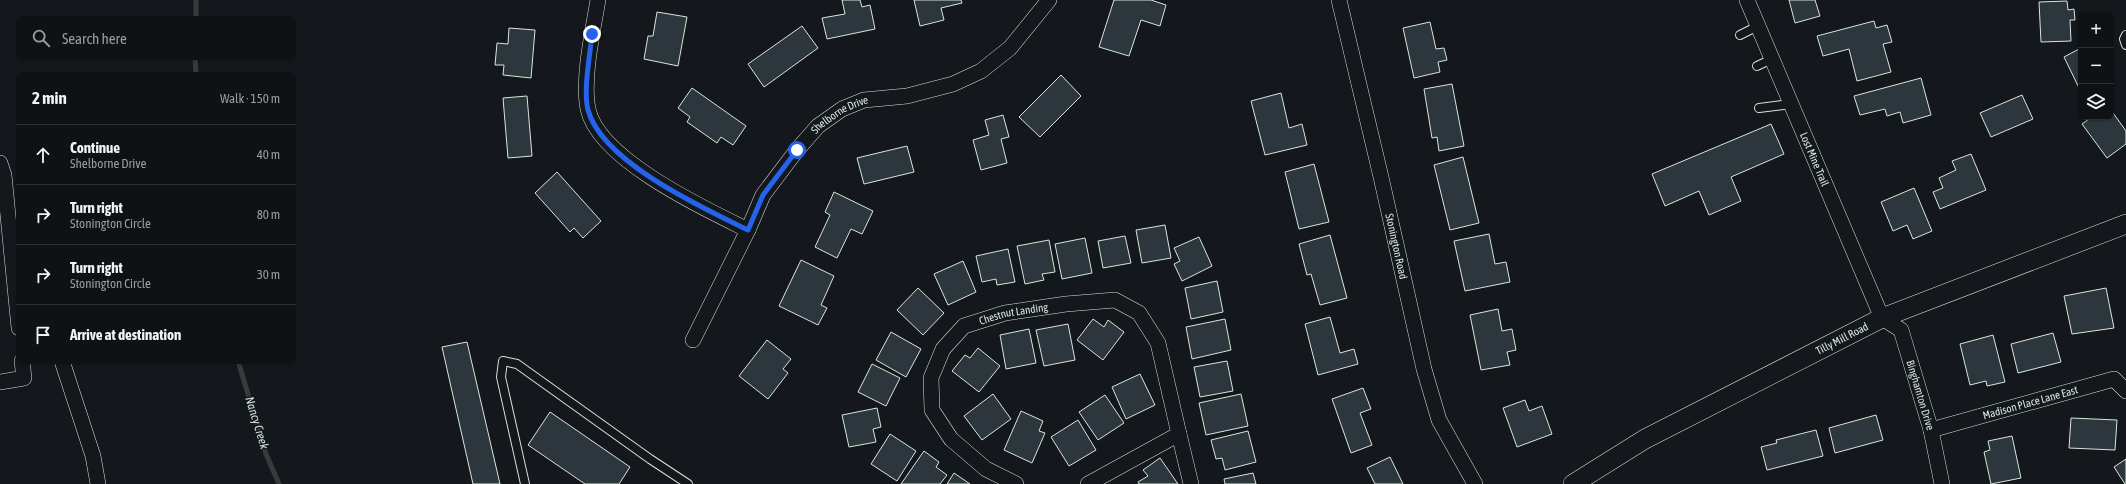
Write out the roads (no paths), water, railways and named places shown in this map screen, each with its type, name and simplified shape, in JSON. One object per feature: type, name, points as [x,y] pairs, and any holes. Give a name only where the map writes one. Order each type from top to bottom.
[{"type":"street","points":[[598,0],[587,81],[588,110],[600,134],[622,156],[656,181],[748,230]]},
{"type":"street","name":"Shelborne Drive","points":[[693,340],[748,230],[763,195],[797,150],[818,126],[842,109],[864,100],[907,96],[953,84],[982,71],[1010,48],[1049,0]]},
{"type":"street","name":"Stonington Road","points":[[1339,0],[1424,369],[1439,420],[1475,484]]},
{"type":"street","name":"Lost Mine Trail","points":[[1747,0],[1882,318]]},
{"type":"street","points":[[0,163],[4,175],[16,274]]},
{"type":"street","name":"Tilly Mill Road","points":[[1573,484],[1645,439],[1882,318],[2126,224]]},
{"type":"street","name":"Chestnut Landing","points":[[1016,484],[986,469],[951,439],[932,410],[931,378],[943,349],[964,326],[1005,313],[1066,304],[1115,300],[1139,313],[1158,343],[1191,484]]},
{"type":"street","name":"Binghamton Drive","points":[[1882,318],[1901,330],[1931,430],[1942,484]]},
{"type":"street","points":[[0,382],[24,378],[22,364]]},
{"type":"street","points":[[63,364],[93,456],[98,484]]},
{"type":"street","name":"Madison Place Lane East","points":[[1931,430],[2114,379],[2126,391]]},
{"type":"street","points":[[1088,484],[1179,434]]},
{"type":"lane","points":[[1740,35],[1758,26]]},
{"type":"lane","points":[[2126,35],[2124,39],[2126,45]]},
{"type":"lane","points":[[1757,66],[1772,59]]},
{"type":"lane","points":[[1758,108],[1791,104]]},
{"type":"lane","points":[[525,484],[501,377],[503,361],[516,364],[650,459],[688,484]]},
{"type":"waterway","name":"Nancy Creek","points":[[196,0],[196,16]]},
{"type":"waterway","name":"Nancy Creek","points":[[195,60],[196,72]]},
{"type":"waterway","name":"Nancy Creek","points":[[239,364],[266,454],[279,484]]}]
